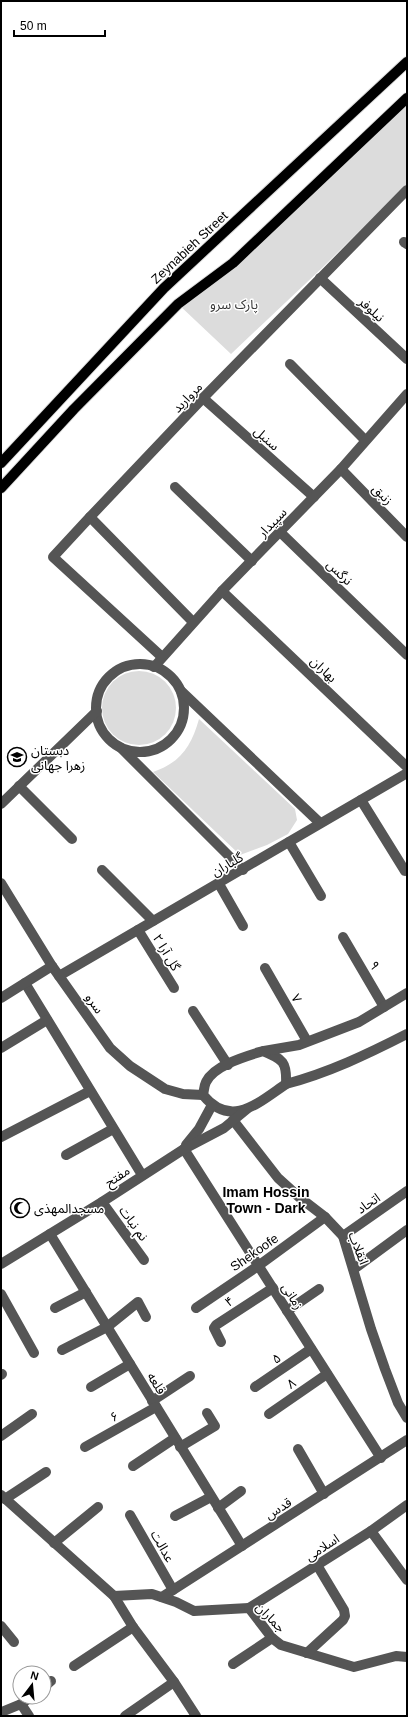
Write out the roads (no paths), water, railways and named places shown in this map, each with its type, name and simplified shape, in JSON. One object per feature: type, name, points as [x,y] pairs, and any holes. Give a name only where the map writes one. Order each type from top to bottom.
[{"type":"main road","name":"Zeynabieh Street","points":[[1,463],[164,288],[407,62]]},
{"type":"main road","points":[[1,488],[74,409],[178,304],[233,263],[407,98]]},
{"type":"street","name":"مروارید","points":[[162,657],[53,557],[203,398],[407,190]]},
{"type":"street","name":"نیلوفر","points":[[320,278],[407,359]]},
{"type":"street","points":[[290,364],[366,440]]},
{"type":"street","name":"سپیدار","points":[[154,667],[222,591],[341,469],[407,394]]},
{"type":"street","name":"سنبل","points":[[203,398],[314,497]]},
{"type":"street","name":"زنبق","points":[[341,469],[407,537]]},
{"type":"street","points":[[175,487],[252,561]]},
{"type":"street","points":[[90,517],[193,622]]},
{"type":"street","name":"نرگس","points":[[280,532],[407,655]]},
{"type":"street","name":"بهاران","points":[[222,591],[407,767]]},
{"type":"street","points":[[243,870],[102,730],[96,703],[100,689],[108,678],[119,669],[132,665],[146,664],[160,669],[172,678],[181,690],[320,823]]},
{"type":"street","points":[[118,745],[136,752],[151,750],[165,744],[176,734],[183,720],[184,705],[181,690]]},
{"type":"street","points":[[1,804],[97,711]]},
{"type":"street","name":"گلباران","points":[[59,976],[407,773]]},
{"type":"street","points":[[19,786],[72,840]]},
{"type":"street","points":[[361,800],[404,871]]},
{"type":"street","points":[[289,842],[321,896]]},
{"type":"street","points":[[102,870],[153,921]]},
{"type":"street","name":"سرو","points":[[1,883],[52,966],[110,1048],[130,1066],[165,1089],[183,1094],[203,1095]]},
{"type":"street","points":[[219,884],[243,926]]},
{"type":"street","name":"گل آرا ۲","points":[[138,930],[174,988]]},
{"type":"street","name":"۹","points":[[343,937],[384,1007]]},
{"type":"street","points":[[1,998],[52,966]]},
{"type":"street","name":"۷","points":[[265,968],[307,1041]]},
{"type":"street","points":[[25,983],[142,1175]]},
{"type":"street","points":[[407,993],[359,1022],[299,1045],[263,1051],[238,1059],[214,1072],[206,1082],[203,1095],[212,1106],[225,1111],[236,1112],[247,1109],[286,1084],[316,1076],[369,1053],[407,1034]]},
{"type":"street","points":[[193,1011],[228,1065]]},
{"type":"street","points":[[1,1048],[47,1020]]},
{"type":"street","points":[[263,1051],[278,1057],[284,1063],[287,1072],[286,1084]]},
{"type":"street","points":[[1,1137],[90,1090]]},
{"type":"street","points":[[184,1148],[199,1129],[212,1106]]},
{"type":"street","name":"مفتح","points":[[1,1264],[102,1202],[184,1148],[224,1128],[247,1109]]},
{"type":"street","name":"انقلاب","points":[[233,1120],[278,1178],[299,1197],[325,1217],[343,1236],[384,1369],[398,1403],[407,1417]]},
{"type":"street","points":[[66,1155],[114,1129]]},
{"type":"street","name":"زمانی","points":[[184,1148],[381,1458]]},
{"type":"street","name":"اتحاد","points":[[343,1236],[407,1191]]},
{"type":"street","name":"نم نبات","points":[[102,1202],[144,1260]]},
{"type":"street","name":"Shekoofe","points":[[196,1308],[258,1266],[325,1217]]},
{"type":"street","points":[[354,1269],[407,1230]]},
{"type":"street","name":"قلعه","points":[[50,1234],[242,1546]]},
{"type":"street","name":"۴","points":[[222,1342],[214,1328],[216,1325],[273,1288]]},
{"type":"street","points":[[287,1311],[319,1289]]},
{"type":"street","points":[[55,1308],[86,1292]]},
{"type":"street","points":[[1,1294],[34,1353]]},
{"type":"street","points":[[62,1350],[107,1327],[138,1302],[146,1317]]},
{"type":"street","name":"۵","points":[[255,1387],[312,1349]]},
{"type":"street","points":[[91,1387],[130,1364]]},
{"type":"street","name":"۸","points":[[269,1414],[327,1374]]},
{"type":"street","points":[[154,1404],[190,1376]]},
{"type":"street","name":"۶","points":[[85,1447],[154,1404]]},
{"type":"street","points":[[133,1466],[178,1442],[214,1426],[207,1413]]},
{"type":"street","points":[[1,1436],[32,1414]]},
{"type":"street","name":"قدس","points":[[162,1597],[407,1440]]},
{"type":"street","points":[[298,1449],[324,1494]]},
{"type":"street","points":[[46,1472],[3,1497],[114,1596],[133,1627],[174,1682],[196,1716]]},
{"type":"street","points":[[218,1508],[241,1491]]},
{"type":"street","points":[[175,1516],[211,1497]]},
{"type":"street","name":"اسلامی","points":[[249,1608],[371,1531],[407,1505]]},
{"type":"street","points":[[54,1543],[98,1507]]},
{"type":"street","name":"عدالت","points":[[130,1515],[173,1590]]},
{"type":"street","points":[[371,1531],[407,1580]]},
{"type":"street","points":[[307,1653],[344,1620],[345,1616],[344,1610],[317,1565]]},
{"type":"street","name":"جماران","points":[[114,1596],[152,1594],[194,1611],[249,1608],[272,1638],[281,1645],[354,1668],[396,1656],[407,1657]]},
{"type":"street","points":[[1,1626],[14,1642]]},
{"type":"street","points":[[74,1666],[133,1627]]},
{"type":"street","points":[[233,1664],[272,1638]]},
{"type":"street","points":[[125,1716],[174,1682]]},
{"type":"street","points":[[4,1711],[19,1705]]},
{"type":"street","points":[[22,1705],[29,1716]]},
{"type":"place","name":"دبستان زهرا جهانی","points":[[17,757]]},
{"type":"place","name":"مسجدالمهذی","points":[[20,1208]]},
{"type":"district","name":"Imam Hossin Town - Dark","points":[[266,1200]]},
{"type":"park label","name":"پارک سرو","points":[[234,304]]}]
